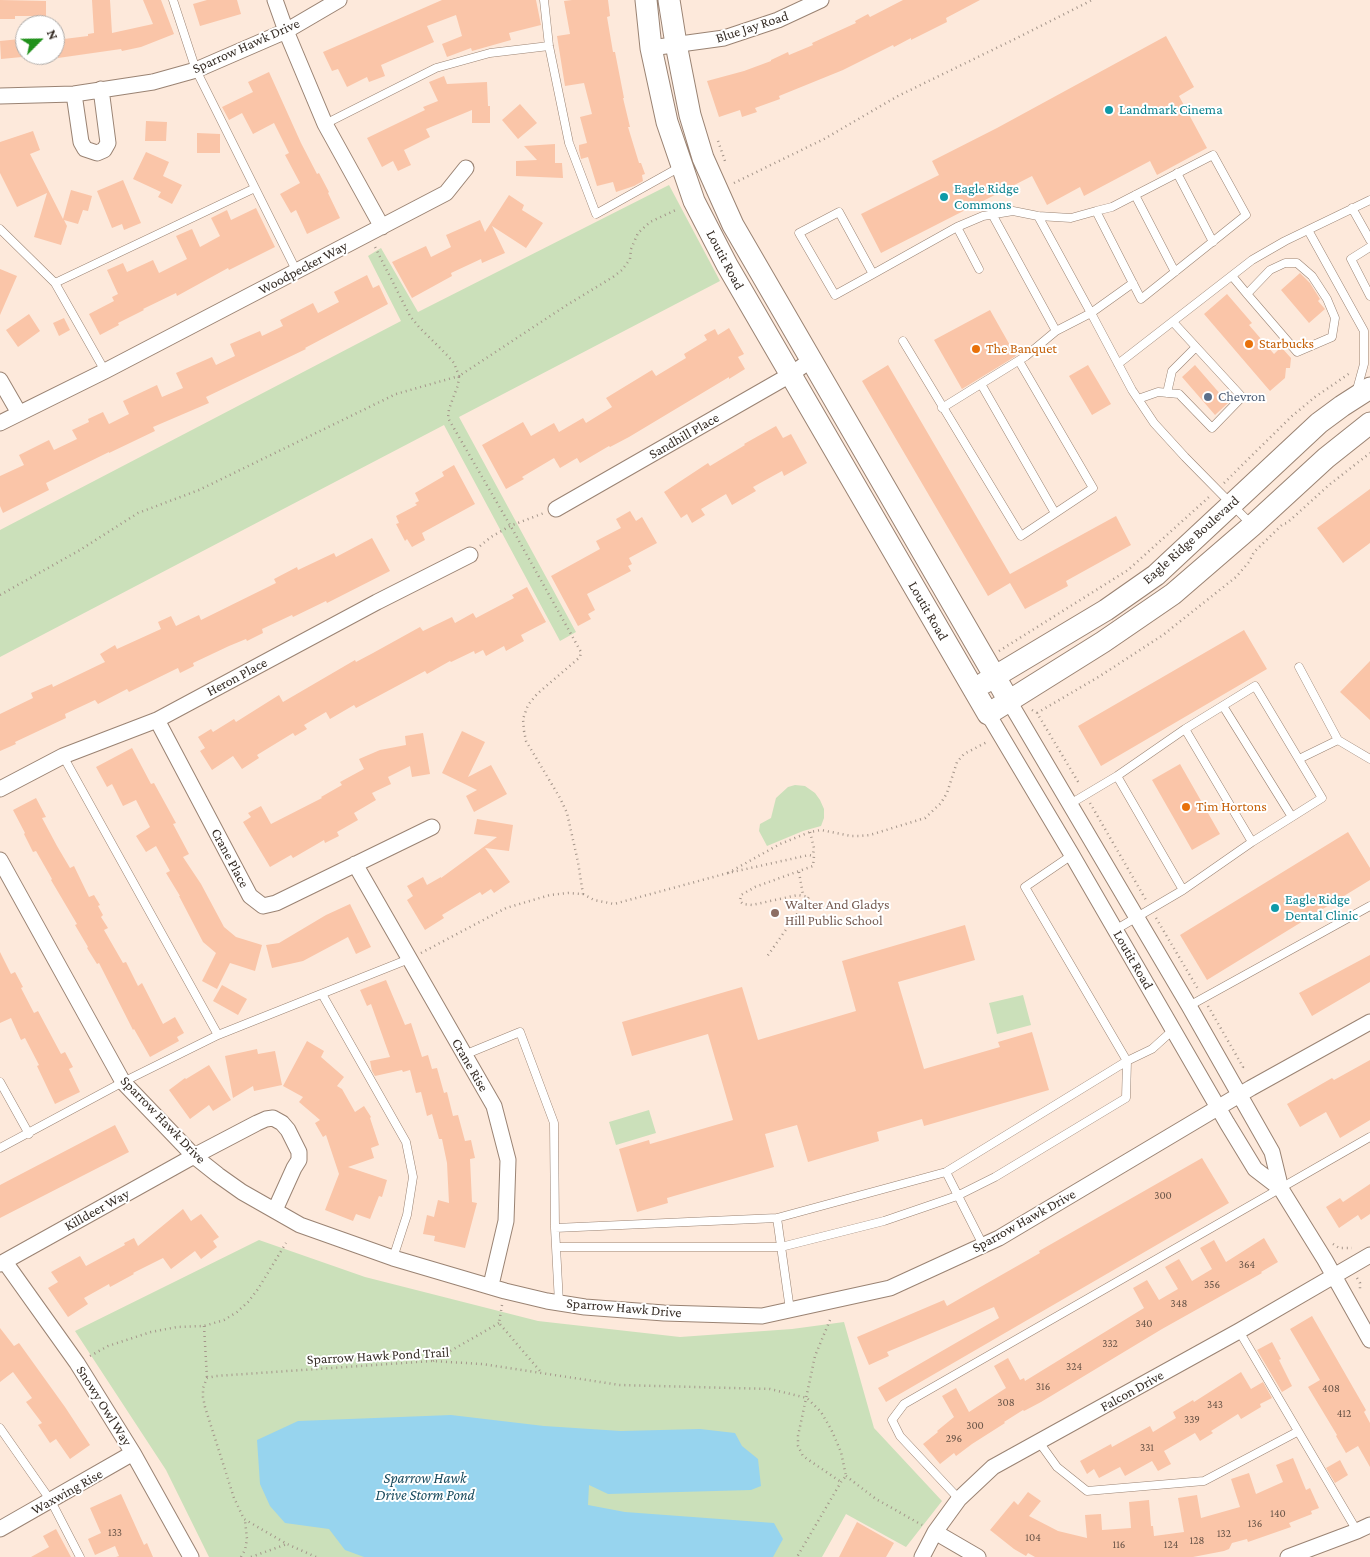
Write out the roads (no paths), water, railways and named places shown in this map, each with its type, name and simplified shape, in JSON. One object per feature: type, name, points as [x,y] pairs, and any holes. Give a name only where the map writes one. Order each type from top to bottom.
[{"type":"street","points":[[275,0],[325,124],[382,227]]},
{"type":"street","name":"Sparrow Hawk Drive","points":[[0,96],[74,94],[153,82],[196,70],[286,31],[340,0]]},
{"type":"street","name":"Loutit Road","points":[[646,0],[651,48],[667,122],[694,201],[727,265],[1218,1108],[1255,1169],[1281,1189]]},
{"type":"street","name":"Loutit Road","points":[[669,0],[690,115],[703,158],[733,225],[1240,1094],[1272,1152],[1281,1189],[1370,1340]]},
{"type":"street","name":"Blue Jay Road","points":[[651,48],[724,38],[778,20],[821,0]]},
{"type":"street","points":[[74,94],[81,142],[85,149],[98,153],[104,150],[108,143],[101,89]]},
{"type":"street","name":"Woodpecker Way","points":[[0,423],[297,272],[446,193],[466,168]]},
{"type":"street","name":"Sandhill Place","points":[[556,509],[790,375],[811,360]]},
{"type":"street","points":[[0,380],[19,413]]},
{"type":"street","name":"Eagle Ridge Boulevard","points":[[973,689],[1106,610],[1156,575],[1319,423],[1363,393]]},
{"type":"street","name":"Eagle Ridge Boulevard","points":[[988,714],[1103,642],[1172,594],[1253,525],[1326,458],[1370,423]]},
{"type":"street","name":"Heron Place","points":[[0,789],[63,756],[157,720],[377,602],[470,555]]},
{"type":"street","name":"Crane Place","points":[[157,720],[250,896],[263,906],[276,903],[432,827]]},
{"type":"street","name":"Sparrow Hawk Drive","points":[[0,860],[123,1082],[194,1156],[242,1192],[300,1225],[392,1258],[498,1288],[559,1303],[586,1307],[664,1313],[762,1316],[890,1288],[984,1245],[1015,1228],[1240,1094],[1370,1022]]},
{"type":"street","name":"Crane Rise","points":[[355,864],[494,1106],[508,1160],[506,1221],[498,1288]]},
{"type":"street","name":"Killdeer Way","points":[[2,1263],[194,1156],[266,1119],[273,1118],[282,1123],[294,1141],[299,1160],[275,1210]]},
{"type":"street","name":"Falcon Drive","points":[[922,1557],[936,1532],[959,1499],[993,1467],[1239,1331],[1370,1255]]},
{"type":"street","name":"Snowy Owl Way","points":[[2,1263],[77,1363],[133,1453],[191,1557]]},
{"type":"street","name":"Waxwing Rise","points":[[0,1529],[133,1453]]},
{"type":"street","points":[[1288,1557],[1364,1528]]},
{"type":"street","points":[[936,1532],[978,1557]]},
{"type":"lane","points":[[173,0],[196,70],[297,272]]},
{"type":"lane","points":[[544,0],[549,46],[569,143],[596,214],[681,166]]},
{"type":"lane","points":[[325,124],[436,68],[490,53],[549,46]]},
{"type":"lane","points":[[873,274],[839,212],[799,232],[835,295],[873,274],[957,227],[983,216],[1013,210],[1038,216],[1071,218],[1096,211],[1112,207],[1213,155],[1246,215],[1141,299],[1096,211]]},
{"type":"lane","points":[[1177,173],[1213,242]]},
{"type":"lane","points":[[55,283],[255,188]]},
{"type":"lane","points":[[1135,195],[1175,272]]},
{"type":"lane","points":[[1118,364],[1252,260],[1370,200]]},
{"type":"lane","points":[[1352,208],[1370,240]]},
{"type":"lane","points":[[992,214],[1056,331]]},
{"type":"lane","points":[[1038,216],[1138,399],[1171,442],[1253,525]]},
{"type":"lane","points":[[957,227],[979,269]]},
{"type":"lane","points":[[0,229],[55,283],[105,371]]},
{"type":"lane","points":[[1308,230],[1367,333],[1363,393]]},
{"type":"lane","points":[[1370,247],[1351,259],[1370,296]]},
{"type":"lane","points":[[1232,276],[1247,294],[1297,352],[1332,338],[1335,318],[1327,299],[1312,276],[1298,263],[1285,263],[1270,270],[1247,294]]},
{"type":"lane","points":[[942,408],[1019,361],[1056,331],[1091,313],[1133,284]]},
{"type":"lane","points":[[1138,399],[1158,392],[1179,394],[1212,428],[1242,397],[1173,322]]},
{"type":"lane","points":[[903,341],[1021,536],[1093,488],[1019,361]]},
{"type":"lane","points":[[1167,393],[1172,371],[1196,347]]},
{"type":"lane","points":[[981,384],[1055,513]]},
{"type":"lane","points":[[1299,667],[1338,740],[1370,759]]},
{"type":"lane","points":[[1070,804],[1117,776],[1185,729],[1255,686],[1322,798],[1252,842],[1182,890],[1116,930]]},
{"type":"lane","points":[[1223,706],[1292,817]]},
{"type":"lane","points":[[1185,729],[1252,842]]},
{"type":"lane","points":[[1299,759],[1338,740]]},
{"type":"lane","points":[[63,756],[218,1035]]},
{"type":"lane","points":[[1117,776],[1182,890]]},
{"type":"lane","points":[[556,1248],[781,1247],[884,1221],[957,1196],[995,1177],[1126,1098],[1127,1062],[1025,887],[1072,856]]},
{"type":"lane","points":[[1189,1006],[1370,906]]},
{"type":"lane","points":[[0,1148],[123,1082],[218,1035],[409,959]]},
{"type":"lane","points":[[322,994],[406,1142],[413,1177],[407,1215],[392,1258]]},
{"type":"lane","points":[[556,1228],[777,1218],[946,1172],[1127,1062],[1152,1049],[1173,1030]]},
{"type":"lane","points":[[464,1055],[520,1032],[554,1123],[559,1303]]},
{"type":"lane","points":[[0,1082],[29,1134]]},
{"type":"lane","points":[[959,1499],[900,1436],[892,1420],[904,1404],[1370,1137]]},
{"type":"lane","points":[[946,1172],[984,1245]]},
{"type":"lane","points":[[777,1218],[790,1310]]},
{"type":"lane","points":[[1239,1331],[1297,1432],[1364,1528]]},
{"type":"lane","points":[[0,1428],[51,1501],[80,1557]]},
{"type":"lane","points":[[1039,1442],[1057,1467],[1087,1491],[1204,1481],[1297,1432]]},
{"type":"water","name":"Sparrow Hawk Drive Storm Pond","points":[[451,1415],[544,1426],[621,1431],[700,1429],[735,1433],[742,1446],[758,1459],[761,1486],[751,1490],[608,1494],[589,1485],[588,1505],[625,1512],[774,1523],[783,1539],[773,1557],[364,1557],[345,1550],[329,1529],[285,1523],[270,1506],[260,1484],[257,1440],[298,1421]]},
{"type":"place","name":"Landmark Cinema","points":[[1109,110]]},
{"type":"place","name":"Eagle Ridge Commons","points":[[944,197]]},
{"type":"place","name":"Starbucks","points":[[1249,344]]},
{"type":"place","name":"The Banquet","points":[[976,349]]},
{"type":"place","name":"Chevron","points":[[1208,397]]},
{"type":"place","name":"Tim Hortons","points":[[1186,807]]},
{"type":"place","name":"Eagle Ridge Dental Clinic","points":[[1275,908]]},
{"type":"place","name":"Walter And Gladys Hill Public School","points":[[775,913]]}]
